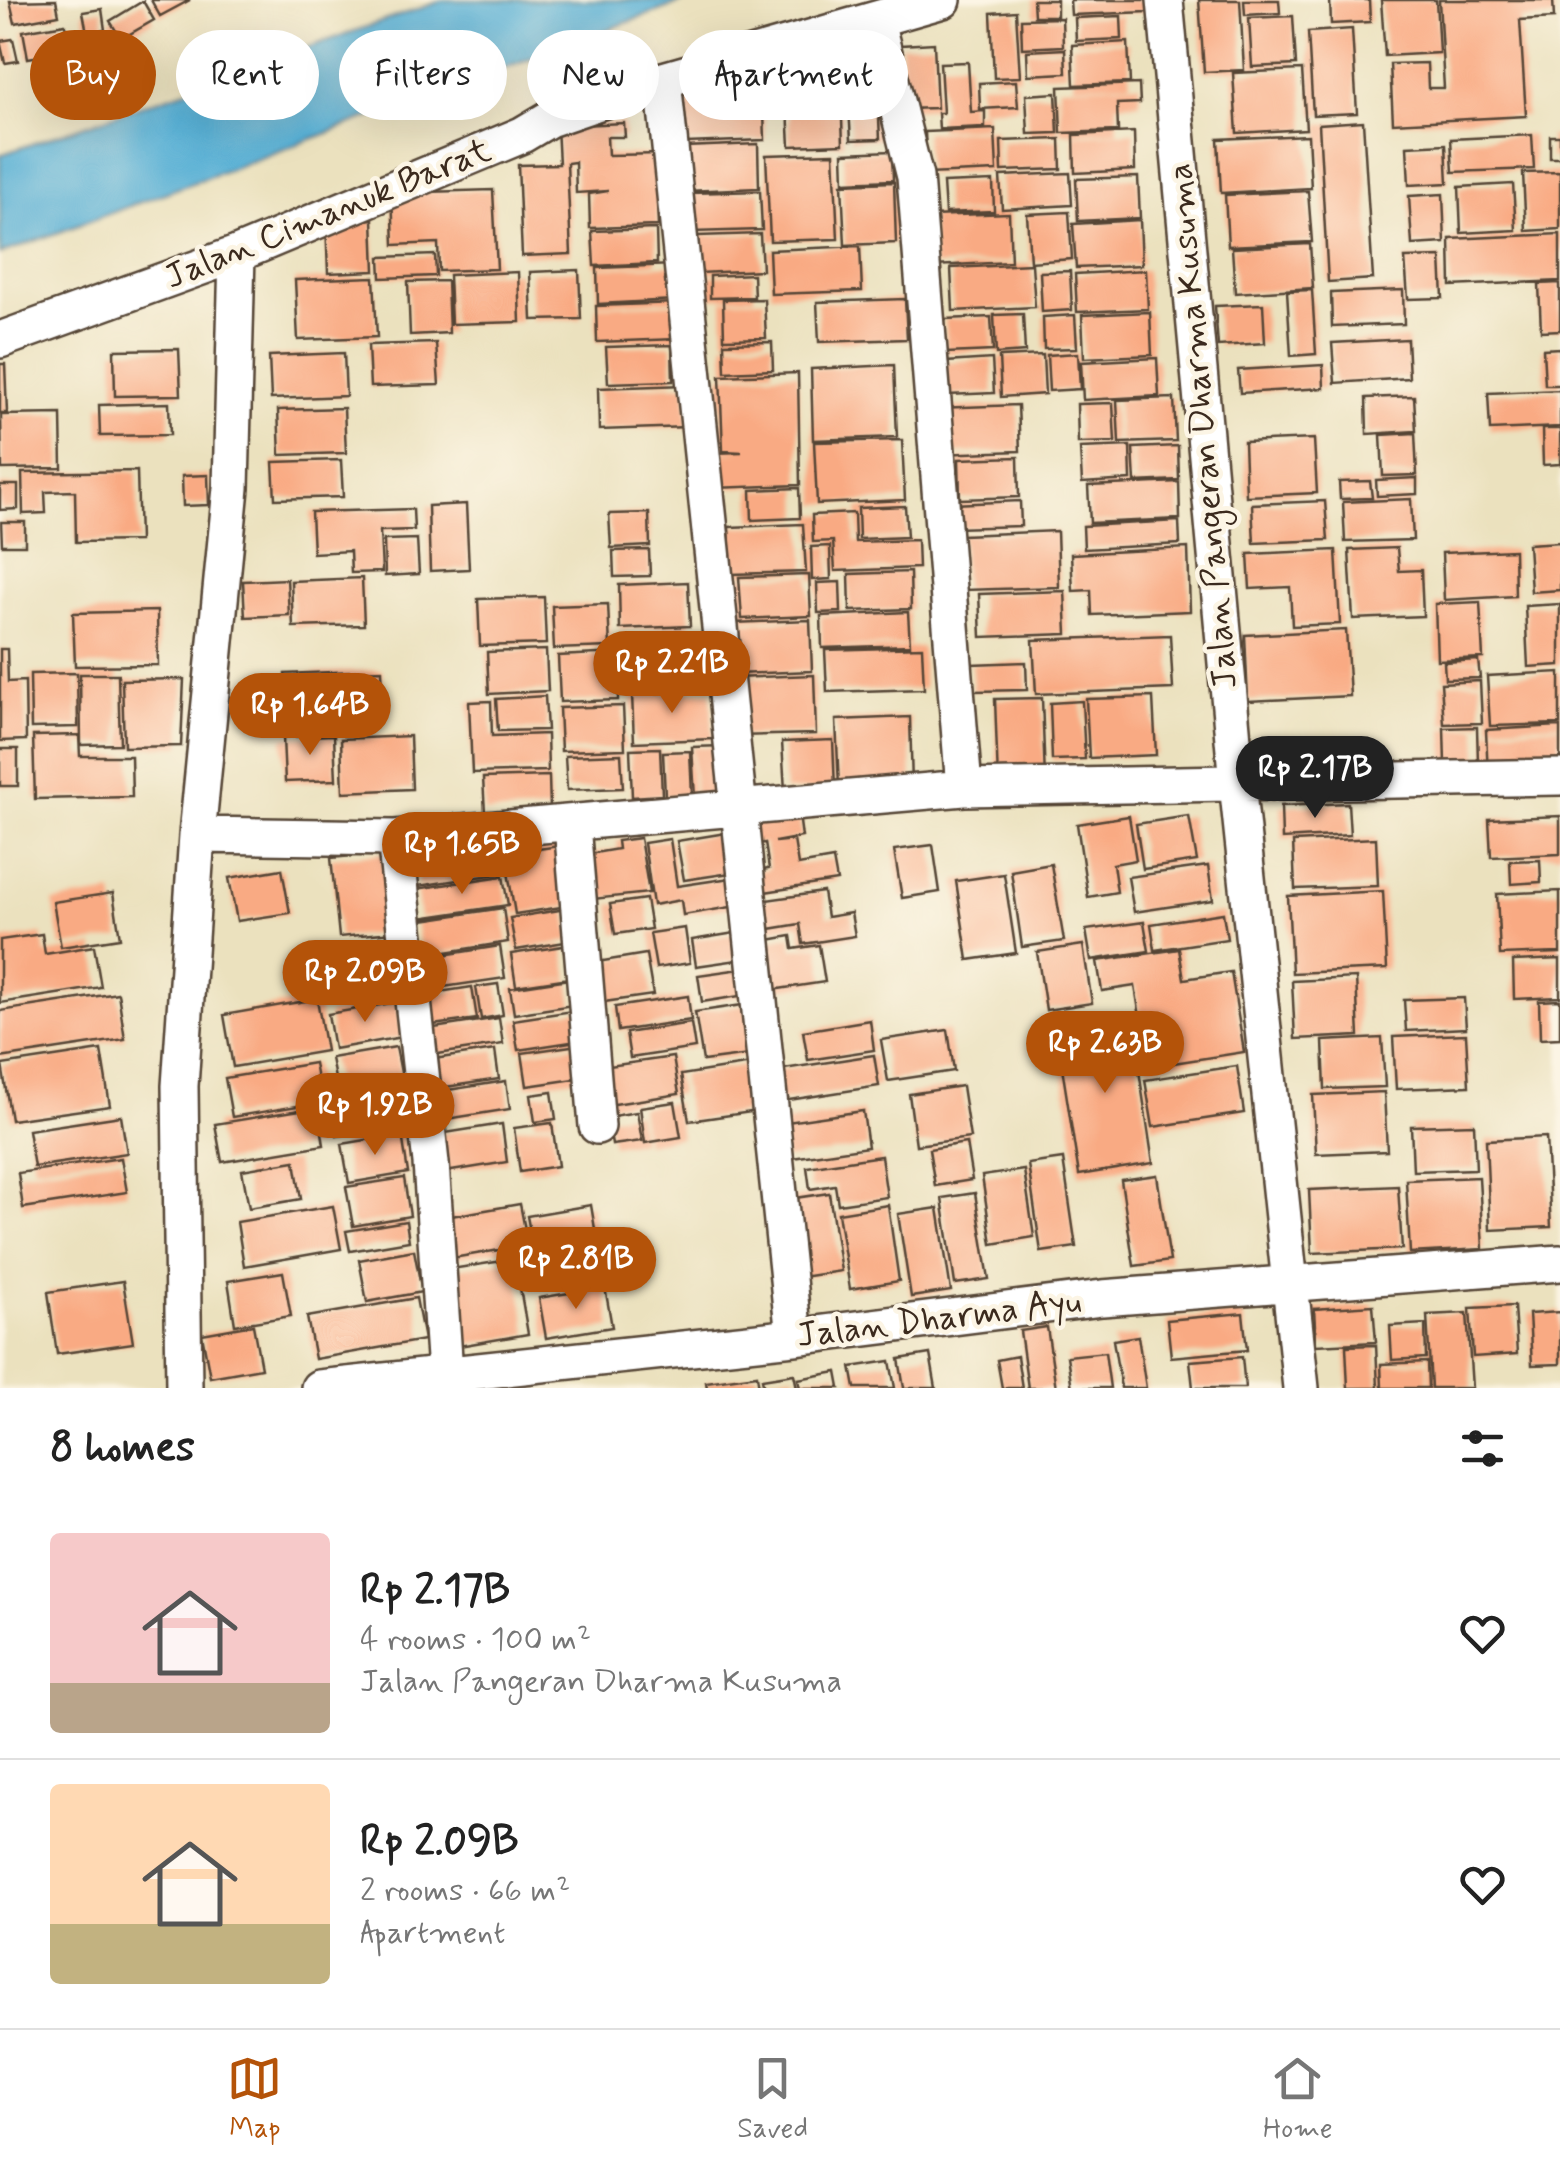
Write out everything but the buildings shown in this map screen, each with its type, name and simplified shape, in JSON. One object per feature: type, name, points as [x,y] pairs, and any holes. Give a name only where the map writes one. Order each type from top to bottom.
[{"type":"street","name":"Jalan Cimanuk Barat","points":[[0,340],[237,254],[522,135],[549,119],[663,80],[943,0]]},
{"type":"street","name":"Jalan Pangeran Dharma Kusuma","points":[[1165,0],[1237,783],[1301,1388]]},
{"type":"street","points":[[876,21],[915,177],[964,788]]},
{"type":"street","points":[[663,80],[794,1338]]},
{"type":"street","points":[[184,1388],[180,1086],[197,835],[231,488],[237,254]]},
{"type":"street","points":[[197,835],[395,838],[964,788],[1560,776]]},
{"type":"street","points":[[572,824],[596,1126]]},
{"type":"street","points":[[395,838],[432,1163],[445,1373]]},
{"type":"street","name":"Jalan Dharma Ayu","points":[[320,1388],[794,1338],[1102,1298],[1560,1262]]},
{"type":"water","points":[[444,0],[688,0],[607,30],[527,30],[527,59],[507,67],[507,30],[358,30]]},
{"type":"water","points":[[339,37],[339,120],[363,120],[0,254],[0,155],[100,120],[156,120],[156,101],[176,94],[176,120],[319,120],[319,44]]}]
